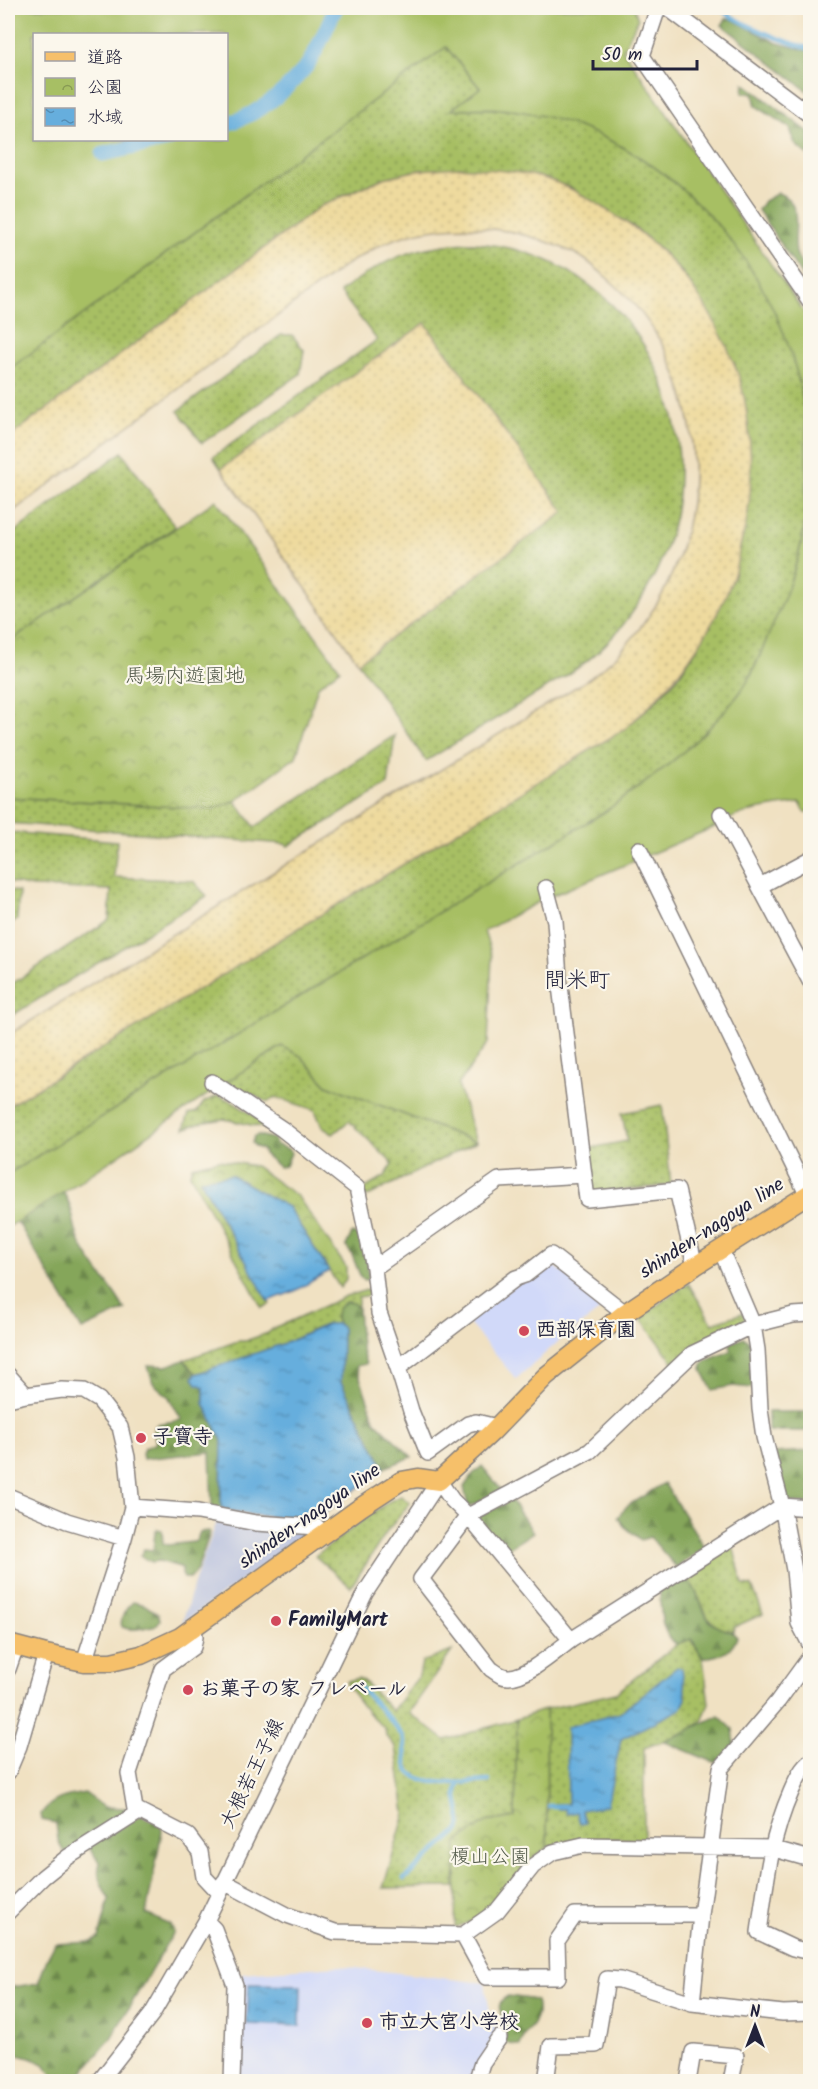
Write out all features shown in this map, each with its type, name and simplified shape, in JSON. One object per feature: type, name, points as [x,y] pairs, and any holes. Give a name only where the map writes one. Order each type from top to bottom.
[{"type":"main road","name":"shinden-nagoya line","points":[[12,1645],[84,1662],[111,1662],[141,1655],[180,1637],[400,1481],[418,1478],[439,1481],[546,1376],[625,1313],[809,1194]]},
{"type":"street","points":[[658,8],[642,56],[810,300]]},
{"type":"street","points":[[668,8],[810,115]]},
{"type":"street","points":[[721,814],[810,981]]},
{"type":"street","points":[[639,849],[809,1194]]},
{"type":"street","points":[[760,886],[810,859]]},
{"type":"street","points":[[546,888],[555,921],[587,1199],[677,1190],[695,1266]]},
{"type":"street","points":[[212,1082],[282,1129],[357,1188],[374,1268],[379,1313],[411,1411],[428,1453],[468,1424],[476,1422],[496,1427]]},
{"type":"street","points":[[374,1268],[499,1180],[583,1175]]},
{"type":"street","points":[[721,1250],[753,1325],[758,1350],[759,1409],[764,1437],[782,1506],[794,1570],[799,1623],[810,1644]]},
{"type":"street","points":[[398,1368],[516,1278],[525,1275],[551,1255],[625,1313]]},
{"type":"street","points":[[810,1314],[793,1315],[753,1325],[692,1354],[590,1451],[468,1516],[421,1579],[491,1669],[501,1676],[510,1678],[522,1675],[571,1640],[782,1506],[810,1508]]},
{"type":"street","points":[[8,1375],[26,1395]]},
{"type":"street","points":[[8,1399],[62,1390],[84,1391],[99,1400],[120,1427],[127,1457],[132,1507],[84,1662]]},
{"type":"street","points":[[439,1481],[452,1500],[468,1516],[571,1640]]},
{"type":"street","name":"大根若王子線","points":[[99,2082],[152,2014],[206,1921],[365,1593],[439,1481]]},
{"type":"street","points":[[8,1496],[68,1521],[124,1538]]},
{"type":"street","points":[[132,1507],[198,1512],[256,1523],[317,1527],[323,1534]]},
{"type":"street","points":[[194,1627],[193,1647],[163,1669],[134,1756],[129,1773],[135,1809],[188,1836],[200,1852],[204,1877],[221,1887],[287,1915],[335,1932],[462,1935],[497,1911],[533,1866],[553,1852],[584,1845],[711,1845],[771,1848],[810,1859]]},
{"type":"street","points":[[8,1670],[12,1645]]},
{"type":"street","points":[[8,1772],[20,1746],[46,1654]]},
{"type":"street","points":[[692,2004],[701,1916],[721,1768],[778,1701],[810,1657]]},
{"type":"street","points":[[810,1762],[798,1776],[782,1812],[771,1848],[759,1932],[793,1948],[810,1952]]},
{"type":"street","points":[[8,1912],[42,1877],[68,1857],[139,1812]]},
{"type":"street","points":[[462,1935],[486,1977],[558,1977],[557,1941],[575,1915],[701,1916]]},
{"type":"street","points":[[206,1921],[214,1929],[235,1985],[232,2082]]},
{"type":"street","points":[[546,2082],[552,2046],[596,2045],[607,1979],[620,1980],[692,2004],[783,2013],[810,2012]]},
{"type":"street","points":[[476,2082],[482,2063],[499,2038]]},
{"type":"street","points":[[688,2082],[693,2052],[736,2056],[731,2082]]},
{"type":"shaded area","name":"西部保育園","points":[[548,1262],[602,1299],[602,1309],[559,1341],[516,1379],[466,1320]]},
{"type":"shaded area","points":[[218,1519],[309,1532],[182,1623],[196,1577]]},
{"type":"shaded area","name":"市立大宮小学校","points":[[338,1966],[485,1983],[490,2014],[497,2032],[473,2081],[238,2082],[242,1973]]},
{"type":"green space","points":[[8,8],[634,8],[638,19],[623,50],[810,321],[810,600],[808,609],[810,628],[810,812],[805,812],[800,803],[738,815],[542,900],[484,931],[492,956],[488,1043],[458,1085],[476,1142],[327,1085],[301,1056],[282,1046],[8,1227],[8,1174],[606,811],[660,771],[694,743],[739,694],[757,662],[788,588],[803,533],[806,425],[802,396],[787,342],[764,292],[734,245],[697,203],[655,167],[607,139],[556,119],[495,108],[451,110],[480,88],[446,47],[8,370]]},
{"type":"green space","points":[[726,19],[732,19],[777,43],[810,51],[810,93],[722,25]]},
{"type":"green space","points":[[446,47],[480,88],[452,109],[496,109],[541,115],[589,131],[634,153],[675,183],[712,218],[744,257],[770,301],[789,347],[805,416],[805,519],[797,561],[783,602],[753,670],[739,694],[710,728],[642,785],[606,811],[8,1174],[8,1106],[626,728],[678,677],[698,647],[733,577],[748,512],[736,369],[704,305],[683,273],[657,246],[634,227],[569,187],[537,176],[419,170],[384,178],[321,206],[8,438],[8,370]]},
{"type":"green space","points":[[744,83],[810,133],[810,157],[795,144],[790,128],[756,106],[753,93],[743,93]]},
{"type":"green space","points":[[778,193],[792,204],[795,211],[796,253],[809,277],[810,288],[758,210],[764,201]]},
{"type":"green space","points":[[474,243],[523,252],[567,270],[604,298],[635,332],[659,373],[673,418],[679,466],[675,515],[661,562],[650,584],[623,625],[607,643],[569,674],[426,761],[358,662],[564,512],[425,323],[221,469],[213,457],[377,340],[340,292],[372,270],[402,255],[435,246]]},
{"type":"green space","points":[[281,335],[292,335],[304,350],[300,374],[202,443],[178,411]]},
{"type":"green space","points":[[122,452],[175,527],[8,643],[8,537]]},
{"type":"green space","name":"馬場内遊園地","points":[[216,500],[340,669],[318,686],[296,757],[235,801],[213,809],[8,797],[8,643]]},
{"type":"green space","points":[[395,735],[388,785],[288,846],[8,823],[8,797],[213,809],[235,801],[255,827]]},
{"type":"green space","points":[[8,832],[117,841],[114,877],[193,881],[207,896],[8,1018],[8,978],[12,984],[109,920],[111,890],[33,887],[8,882]]},
{"type":"green space","points":[[8,890],[19,892],[17,920],[8,926]]},
{"type":"green space","points":[[282,1046],[301,1056],[327,1085],[476,1142],[364,1198],[363,1190],[385,1176],[393,1164],[349,1121],[333,1134],[322,1127],[315,1110],[275,1097],[268,1102],[225,1082]]},
{"type":"green space","points":[[218,1096],[229,1100],[278,1131],[224,1119],[200,1123],[184,1129],[189,1114],[197,1112],[204,1102]]},
{"type":"green space","points":[[662,1105],[671,1185],[594,1193],[586,1149],[627,1141],[622,1113]]},
{"type":"green space","points":[[254,1136],[274,1139],[277,1145],[290,1150],[286,1166],[279,1167],[264,1154],[263,1150],[252,1143]]},
{"type":"green space","points":[[219,1160],[255,1166],[298,1197],[346,1267],[346,1279],[340,1288],[288,1207],[201,1179],[270,1304],[262,1308],[190,1174],[192,1166]]},
{"type":"green space","points":[[63,1192],[70,1205],[80,1242],[125,1310],[82,1330],[17,1221]]},
{"type":"green space","points":[[352,1233],[362,1239],[369,1279],[361,1278],[346,1246]]},
{"type":"green space","points":[[688,1283],[712,1323],[743,1313],[746,1321],[674,1363],[640,1318]]},
{"type":"green space","points":[[371,1289],[372,1295],[358,1297],[358,1309],[352,1303],[346,1302],[336,1318],[338,1324],[317,1328],[285,1343],[196,1374],[184,1360],[268,1333],[275,1327],[346,1296]]},
{"type":"green space","points":[[346,1302],[353,1303],[358,1309],[361,1347],[366,1364],[356,1366],[375,1421],[412,1457],[384,1468],[341,1382],[342,1328],[337,1321],[336,1314],[339,1307]]},
{"type":"green space","points":[[744,1338],[750,1341],[752,1388],[733,1386],[712,1390],[702,1364],[731,1351],[730,1343]]},
{"type":"green space","points":[[184,1360],[196,1374],[193,1378],[204,1387],[204,1403],[222,1440],[221,1509],[212,1509],[210,1452],[143,1459],[144,1448],[156,1443],[153,1430],[157,1424],[182,1420],[168,1396],[153,1383],[148,1365],[166,1366]]},
{"type":"green space","points":[[768,1412],[810,1412],[810,1431],[768,1431]]},
{"type":"green space","points":[[810,1451],[810,1503],[788,1502],[774,1453]]},
{"type":"green space","points":[[482,1466],[503,1492],[468,1507],[464,1487]]},
{"type":"green space","points":[[664,1483],[705,1548],[676,1567],[650,1537],[641,1540],[624,1526],[618,1517],[627,1506]]},
{"type":"green space","points":[[401,1496],[410,1503],[388,1530],[351,1587],[315,1556],[388,1502]]},
{"type":"green space","points":[[511,1500],[533,1532],[503,1552],[475,1519]]},
{"type":"green space","points":[[157,1529],[162,1530],[163,1543],[167,1545],[194,1542],[200,1532],[209,1531],[197,1570],[190,1578],[184,1578],[180,1567],[159,1561],[152,1562],[140,1556],[144,1549],[153,1550]]},
{"type":"green space","points":[[732,1542],[743,1585],[752,1586],[763,1614],[734,1627],[733,1632],[719,1628],[708,1618],[693,1586],[680,1577]]},
{"type":"green space","points":[[680,1577],[691,1584],[709,1620],[737,1637],[728,1651],[703,1659],[692,1639],[677,1644],[667,1634],[662,1620],[660,1590]]},
{"type":"green space","points":[[133,1602],[145,1605],[159,1615],[160,1620],[157,1625],[134,1629],[121,1626],[124,1613]]},
{"type":"green space","points":[[691,1639],[703,1659],[709,1703],[702,1722],[680,1735],[644,1748],[644,1839],[583,1839],[547,1848],[546,1709],[616,1693],[677,1644]]},
{"type":"green space","points":[[452,1651],[409,1713],[445,1740],[517,1719],[515,1818],[486,1822],[457,1842],[455,1887],[383,1888],[405,1814],[396,1747],[386,1736],[385,1729],[368,1713],[347,1685],[347,1681],[358,1678],[363,1680],[392,1711],[419,1676],[422,1662]]},
{"type":"green space","name":"榎山公園","points":[[546,1709],[547,1848],[523,1868],[484,1914],[471,1922],[455,1927],[457,1842],[486,1822],[515,1817],[517,1719]]},
{"type":"green space","points":[[719,1716],[733,1729],[735,1745],[716,1763],[665,1742],[665,1740]]},
{"type":"green space","points":[[85,1793],[104,1807],[125,1808],[127,1814],[66,1852],[63,1851],[58,1840],[56,1823],[42,1820],[41,1814],[55,1801]]},
{"type":"green space","points":[[141,1815],[161,1826],[162,1831],[146,1914],[171,1925],[174,1932],[111,2038],[76,2081],[57,2081],[44,2064],[31,2058],[8,2053],[8,1985],[13,1987],[38,1983],[55,1944],[92,1942],[99,1938],[109,1899],[99,1877],[100,1863],[88,1847]]},
{"type":"green space","points":[[508,1996],[536,2001],[537,2015],[520,2046],[505,2043],[505,2027],[499,2006]]},
{"type":"sand","points":[[459,167],[536,176],[559,183],[580,194],[621,219],[659,248],[704,304],[736,368],[745,400],[750,439],[751,478],[748,516],[734,574],[724,600],[689,660],[626,728],[8,1106],[8,1035],[589,679],[626,646],[663,593],[679,554],[690,513],[693,471],[691,430],[681,389],[666,351],[643,315],[614,284],[585,259],[539,239],[490,229],[451,228],[412,234],[394,239],[349,263],[8,515],[8,438],[321,206],[384,178],[419,170]]},
{"type":"sand","points":[[425,323],[564,512],[358,662],[221,469]]},
{"type":"water","points":[[231,1175],[288,1207],[329,1271],[295,1291],[268,1301],[200,1179]]},
{"type":"water","points":[[328,1324],[338,1324],[342,1328],[341,1382],[384,1468],[321,1516],[315,1514],[306,1520],[253,1515],[221,1509],[222,1440],[204,1403],[204,1387],[197,1384],[193,1378],[196,1374],[288,1342]]},
{"type":"water","points":[[677,1667],[682,1669],[686,1699],[681,1709],[621,1739],[607,1805],[582,1810],[585,1823],[580,1824],[577,1812],[566,1814],[565,1809],[558,1809],[558,1804],[568,1804],[567,1727],[620,1713]]},
{"type":"water","points":[[249,1984],[301,1985],[300,2026],[247,2024]]},
{"type":"waterway","points":[[228,123],[260,109],[298,76],[314,53],[336,8]]},
{"type":"waterway","points":[[718,8],[762,32],[810,49]]},
{"type":"waterway","points":[[103,154],[163,141]]},
{"type":"waterway","points":[[359,1686],[402,1735],[407,1767],[412,1774],[420,1779],[444,1783],[489,1781]]},
{"type":"waterway","points":[[404,1879],[459,1830],[461,1818],[457,1796],[459,1784]]},
{"type":"waterway","points":[[549,1806],[564,1806]]},
{"type":"place","name":"西部保育園","points":[[524,1331]]},
{"type":"place","name":"子寶寺","points":[[141,1438]]},
{"type":"place","name":"FamilyMart","points":[[276,1621]]},
{"type":"place","name":"お菓子の家 フレベール","points":[[188,1690]]},
{"type":"place","name":"市立大宮小学校","points":[[367,2023]]},
{"type":"district","name":"間米町","points":[[577,981]]}]
